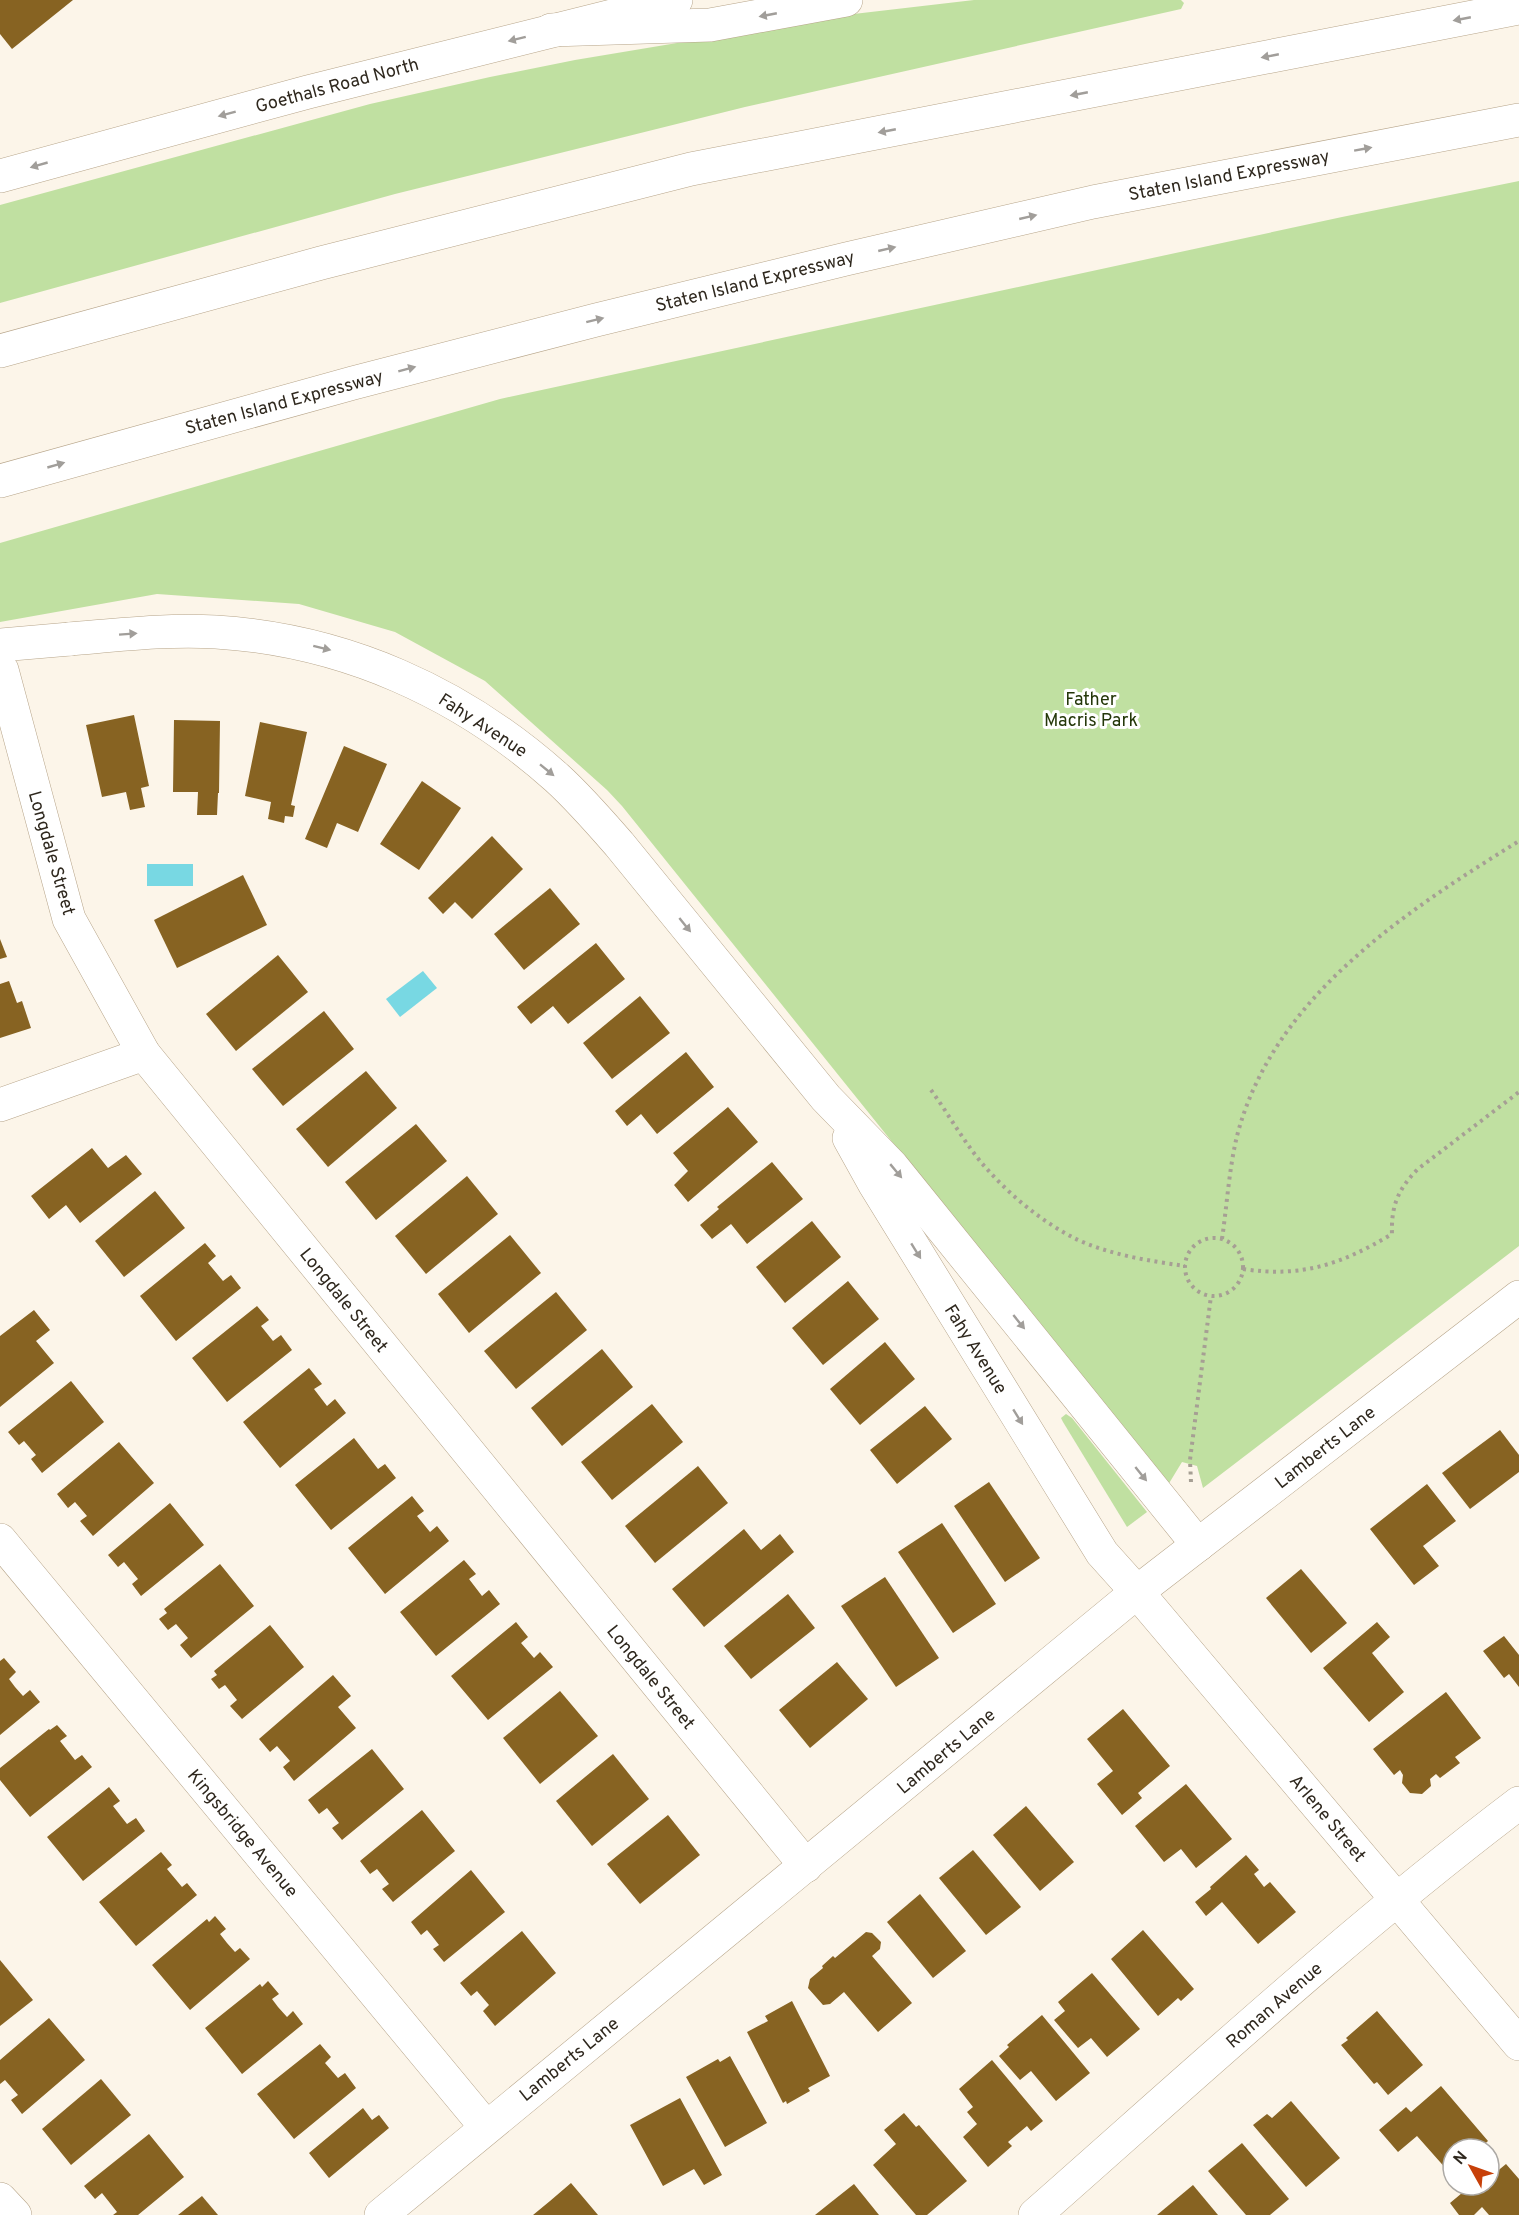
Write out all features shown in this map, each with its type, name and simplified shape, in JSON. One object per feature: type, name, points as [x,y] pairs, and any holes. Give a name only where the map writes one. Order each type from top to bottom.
[{"type":"main road","name":"Goethals Road North","points":[[0,176],[320,89],[676,0]]},
{"type":"main road","points":[[551,30],[710,26],[846,0]]},
{"type":"main road","points":[[0,351],[321,263],[690,169],[1519,8]]},
{"type":"main road","name":"Staten Island Expressway","points":[[0,481],[342,386],[608,317],[846,259],[1094,202],[1519,120]]},
{"type":"main road","name":"Fahy Avenue","points":[[0,662],[70,639],[182,631],[216,632],[287,641],[325,649],[388,670],[456,705],[527,753],[590,810],[826,1098],[892,1166],[1198,1545]]},
{"type":"main road","name":"Longdale Street","points":[[0,662],[69,919],[144,1054],[806,1866]]},
{"type":"main road","points":[[0,1105],[144,1054]]},
{"type":"main road","name":"Fahy Avenue","points":[[826,1098],[874,1183],[1102,1553],[1137,1592]]},
{"type":"main road","name":"Lamberts Lane","points":[[381,2215],[1137,1592],[1519,1297]]},
{"type":"main road","name":"Kingsbridge Avenue","points":[[0,1540],[486,2127]]},
{"type":"main road","name":"Arlene Street","points":[[1137,1592],[1519,2044]]},
{"type":"main road","name":"Roman Avenue","points":[[1035,2215],[1340,1946],[1459,1848],[1519,1803]]},
{"type":"main road","points":[[0,2199],[15,2215]]},
{"type":"path","points":[[1222,1239],[1237,1136],[1268,1060],[1300,1014],[1336,975],[1397,922],[1519,842]]},
{"type":"path","points":[[931,1090],[986,1168],[1015,1197],[1047,1222],[1076,1239],[1125,1255],[1185,1266]]},
{"type":"path","points":[[1243,1269],[1263,1272],[1298,1271],[1322,1266],[1346,1260],[1392,1234],[1393,1207],[1398,1193],[1408,1179],[1519,1092]]},
{"type":"path","points":[[1212,1238],[1231,1243],[1238,1250],[1243,1269],[1241,1279],[1228,1294],[1211,1296],[1193,1288],[1187,1280],[1185,1266],[1188,1253],[1194,1246],[1212,1238]]},
{"type":"path","points":[[1191,1482],[1190,1460],[1211,1296]]},
{"type":"green space","points":[[974,0],[1181,0],[1184,3],[1181,9],[745,107],[395,194],[0,303],[0,205],[370,104],[490,77],[575,60],[845,15]]},
{"type":"green space","name":"Father Macris Park","points":[[1519,181],[1519,1246],[1203,1488],[1197,1466],[1182,1462],[1168,1485],[622,806],[485,681],[395,632],[299,604],[157,594],[0,622],[0,543],[500,399],[1342,217]]},
{"type":"green space","points":[[1066,1414],[1072,1418],[1147,1512],[1127,1527],[1063,1422],[1061,1418]]},
{"type":"water","points":[[147,864],[193,864],[193,886],[147,886]]},
{"type":"water","points":[[423,971],[437,988],[400,1017],[386,999]]},
{"type":"building","points":[[0,0],[73,0],[12,49],[0,34]]},
{"type":"building","points":[[134,715],[149,786],[141,788],[145,807],[130,810],[126,792],[102,797],[86,725]]},
{"type":"building","points":[[174,720],[220,721],[217,815],[197,815],[198,792],[173,792]]},
{"type":"building","points":[[260,722],[307,732],[291,805],[295,806],[293,817],[285,816],[284,823],[268,819],[271,802],[245,796]]},
{"type":"building","points":[[344,746],[387,764],[358,832],[337,823],[327,848],[305,839]]},
{"type":"building","points":[[422,781],[461,808],[419,870],[380,844]]},
{"type":"building","points":[[492,836],[523,869],[472,919],[455,902],[443,914],[428,898]]},
{"type":"building","points":[[243,875],[267,925],[177,968],[154,920]]},
{"type":"building","points":[[550,888],[580,924],[524,970],[494,934]]},
{"type":"building","points":[[0,939],[7,957],[0,959]]},
{"type":"building","points":[[596,943],[625,979],[568,1024],[553,1006],[531,1024],[517,1007]]},
{"type":"building","points":[[278,955],[308,992],[236,1051],[206,1014]]},
{"type":"building","points":[[9,981],[17,1003],[22,1001],[31,1028],[0,1038],[0,984]]},
{"type":"building","points":[[640,996],[670,1033],[612,1079],[583,1043]]},
{"type":"building","points":[[324,1011],[354,1049],[283,1106],[252,1069]]},
{"type":"building","points":[[686,1052],[714,1087],[657,1134],[641,1114],[627,1126],[615,1111]]},
{"type":"building","points":[[366,1071],[397,1108],[328,1167],[296,1129]]},
{"type":"building","points":[[728,1107],[758,1142],[688,1202],[674,1185],[688,1171],[673,1153]]},
{"type":"building","points":[[416,1124],[447,1161],[376,1220],[345,1182]]},
{"type":"building","points":[[92,1148],[108,1168],[126,1155],[142,1174],[80,1223],[66,1205],[49,1219],[31,1196]]},
{"type":"building","points":[[772,1162],[803,1199],[747,1244],[731,1224],[712,1239],[700,1225],[719,1209],[717,1207]]},
{"type":"building","points":[[467,1176],[498,1214],[426,1274],[395,1236]]},
{"type":"building","points":[[155,1191],[185,1228],[124,1277],[95,1241]]},
{"type":"building","points":[[812,1221],[841,1257],[785,1303],[756,1267]]},
{"type":"building","points":[[510,1235],[541,1273],[469,1333],[438,1294]]},
{"type":"building","points":[[205,1243],[216,1256],[208,1263],[223,1281],[231,1275],[241,1288],[176,1341],[140,1296]]},
{"type":"building","points":[[848,1281],[879,1319],[823,1365],[792,1328]]},
{"type":"building","points":[[556,1292],[587,1330],[516,1389],[484,1351]]},
{"type":"building","points":[[257,1306],[269,1320],[261,1326],[273,1341],[281,1335],[292,1350],[227,1402],[192,1358]]},
{"type":"building","points":[[34,1310],[50,1330],[36,1341],[54,1363],[0,1407],[0,1336]]},
{"type":"building","points":[[885,1342],[915,1379],[860,1425],[830,1389]]},
{"type":"building","points":[[602,1349],[633,1387],[562,1446],[531,1408]]},
{"type":"building","points":[[309,1368],[322,1384],[314,1389],[327,1406],[335,1399],[346,1413],[280,1468],[243,1422]]},
{"type":"building","points":[[71,1381],[104,1422],[42,1473],[31,1459],[36,1455],[24,1441],[19,1445],[8,1432]]},
{"type":"building","points":[[652,1404],[683,1442],[612,1500],[581,1462]]},
{"type":"building","points":[[925,1406],[952,1439],[897,1484],[870,1450]]},
{"type":"building","points":[[1500,1430],[1519,1455],[1519,1472],[1470,1509],[1442,1473]]},
{"type":"building","points":[[354,1438],[378,1469],[385,1464],[396,1478],[331,1530],[295,1485]]},
{"type":"building","points":[[119,1442],[154,1483],[93,1536],[80,1521],[87,1516],[75,1502],[68,1508],[57,1494]]},
{"type":"building","points":[[698,1466],[728,1503],[655,1563],[625,1526]]},
{"type":"building","points":[[989,1482],[1040,1558],[1005,1582],[954,1506]]},
{"type":"building","points":[[1427,1484],[1456,1521],[1423,1546],[1439,1566],[1414,1585],[1370,1529]]},
{"type":"building","points":[[412,1496],[424,1511],[417,1516],[430,1532],[437,1526],[449,1541],[385,1594],[348,1548]]},
{"type":"building","points":[[170,1503],[204,1545],[141,1596],[132,1584],[138,1579],[124,1562],[118,1567],[108,1555]]},
{"type":"building","points":[[942,1523],[996,1604],[953,1633],[898,1552]]},
{"type":"building","points":[[744,1529],[761,1550],[780,1534],[794,1552],[704,1627],[672,1589]]},
{"type":"building","points":[[464,1560],[476,1574],[469,1579],[482,1596],[489,1590],[500,1604],[436,1656],[400,1612]]},
{"type":"building","points":[[220,1564],[254,1606],[191,1658],[180,1645],[188,1638],[176,1624],[168,1630],[159,1619],[167,1613],[164,1609]]},
{"type":"building","points":[[1301,1569],[1347,1623],[1311,1653],[1266,1598]]},
{"type":"building","points":[[885,1577],[939,1658],[896,1687],[841,1606]]},
{"type":"building","points":[[788,1594],[815,1628],[751,1679],[724,1646]]},
{"type":"building","points":[[516,1622],[528,1637],[521,1643],[534,1658],[540,1652],[553,1667],[488,1720],[451,1676]]},
{"type":"building","points":[[1377,1622],[1390,1637],[1372,1653],[1404,1692],[1369,1722],[1323,1668]]},
{"type":"building","points":[[270,1625],[304,1667],[242,1719],[230,1706],[237,1700],[225,1685],[219,1689],[211,1679],[217,1675],[214,1671]]},
{"type":"building","points":[[1504,1636],[1519,1655],[1519,1687],[1509,1674],[1504,1678],[1483,1651]]},
{"type":"building","points":[[4,1658],[16,1672],[9,1679],[15,1687],[23,1696],[30,1690],[40,1702],[0,1735],[0,1661]]},
{"type":"building","points":[[837,1662],[868,1699],[810,1748],[779,1710]]},
{"type":"building","points":[[333,1675],[351,1696],[338,1707],[356,1728],[294,1781],[283,1767],[290,1761],[277,1746],[270,1752],[259,1739]]},
{"type":"building","points":[[560,1691],[598,1736],[540,1784],[503,1738]]},
{"type":"building","points":[[1446,1692],[1481,1738],[1455,1757],[1460,1763],[1440,1778],[1436,1774],[1430,1779],[1431,1786],[1422,1794],[1410,1793],[1402,1783],[1403,1775],[1400,1770],[1394,1775],[1373,1749]]},
{"type":"building","points":[[1123,1709],[1170,1766],[1138,1793],[1142,1798],[1122,1815],[1097,1784],[1113,1771],[1087,1739]]},
{"type":"building","points":[[57,1725],[67,1736],[60,1741],[75,1760],[82,1755],[92,1767],[30,1817],[0,1780],[0,1768]]},
{"type":"building","points":[[372,1749],[404,1789],[342,1840],[332,1828],[339,1823],[327,1808],[319,1814],[308,1800]]},
{"type":"building","points":[[613,1754],[649,1799],[592,1846],[556,1801]]},
{"type":"building","points":[[1186,1784],[1232,1839],[1196,1868],[1181,1849],[1164,1862],[1135,1826]]},
{"type":"building","points":[[109,1787],[120,1801],[113,1806],[127,1824],[136,1818],[145,1831],[83,1881],[47,1837]]},
{"type":"building","points":[[1026,1806],[1074,1862],[1040,1891],[993,1835]]},
{"type":"building","points":[[422,1810],[455,1851],[393,1902],[382,1889],[389,1884],[377,1869],[370,1874],[360,1861]]},
{"type":"building","points":[[668,1815],[700,1855],[640,1904],[607,1864]]},
{"type":"building","points":[[973,1850],[1021,1907],[986,1935],[939,1878]]},
{"type":"building","points":[[161,1852],[172,1865],[167,1869],[182,1887],[187,1883],[197,1895],[136,1946],[99,1902]]},
{"type":"building","points":[[1246,1855],[1259,1870],[1254,1874],[1264,1887],[1270,1882],[1296,1912],[1258,1944],[1222,1902],[1206,1916],[1195,1902]]},
{"type":"building","points":[[471,1870],[505,1912],[444,1962],[433,1949],[439,1945],[432,1936],[427,1930],[421,1935],[411,1922]]},
{"type":"building","points":[[920,1894],[966,1951],[933,1978],[887,1922]]},
{"type":"building","points":[[215,1916],[226,1929],[220,1934],[227,1943],[235,1952],[240,1948],[250,1959],[190,2010],[152,1965],[207,1919],[209,1922]]},
{"type":"building","points":[[1143,1930],[1194,1989],[1181,2001],[1178,1998],[1158,2016],[1111,1959]]},
{"type":"building","points":[[522,1931],[556,1973],[495,2026],[483,2011],[489,2005],[477,1991],[471,1996],[460,1983]]},
{"type":"building","points":[[866,1932],[872,1933],[881,1942],[880,1949],[872,1956],[912,2003],[878,2032],[844,1992],[830,2004],[823,2005],[808,1988],[810,1979],[823,1968],[822,1966]]},
{"type":"building","points":[[0,1960],[33,2000],[0,2026]]},
{"type":"building","points":[[1092,1973],[1140,2029],[1107,2057],[1091,2038],[1078,2048],[1054,2020],[1065,2011],[1058,2002]]},
{"type":"building","points":[[268,1981],[279,1994],[272,1999],[278,2007],[287,2017],[293,2011],[303,2024],[242,2074],[205,2028],[260,1984],[262,1987]]},
{"type":"building","points":[[792,2001],[830,2076],[808,2088],[810,2091],[787,2104],[786,2101],[783,2103],[747,2032],[768,2021],[765,2016]]},
{"type":"building","points":[[1377,2011],[1423,2065],[1388,2095],[1377,2082],[1374,2084],[1341,2045]]},
{"type":"building","points":[[1042,2015],[1090,2073],[1056,2101],[1031,2071],[1020,2080],[999,2056],[1009,2047],[1007,2045]]},
{"type":"building","points":[[49,2018],[85,2060],[22,2114],[11,2100],[18,2095],[5,2080],[0,2084],[0,2060]]},
{"type":"building","points":[[320,2044],[331,2057],[325,2063],[338,2078],[345,2073],[356,2088],[294,2139],[257,2094]]},
{"type":"building","points":[[730,2056],[767,2123],[725,2147],[686,2077],[718,2059],[720,2062]]},
{"type":"building","points":[[992,2060],[1043,2121],[1031,2131],[1027,2126],[1008,2142],[1012,2146],[988,2167],[963,2137],[977,2124],[967,2112],[973,2107],[959,2089]]},
{"type":"building","points":[[101,2079],[131,2115],[71,2165],[42,2129]]},
{"type":"building","points":[[1441,2086],[1485,2137],[1441,2137],[1441,2163],[1417,2136],[1398,2152],[1379,2130],[1406,2107],[1411,2112]]},
{"type":"building","points":[[680,2098],[722,2175],[704,2185],[694,2169],[663,2186],[630,2125]]},
{"type":"building","points":[[1291,2101],[1340,2158],[1306,2187],[1253,2125],[1267,2114],[1272,2118]]},
{"type":"building","points":[[363,2108],[372,2120],[379,2115],[389,2128],[329,2178],[309,2153]]},
{"type":"building","points":[[904,2113],[916,2127],[919,2125],[967,2181],[927,2215],[916,2215],[873,2165],[896,2144],[884,2130]]},
{"type":"building","points":[[149,2134],[184,2177],[138,2215],[113,2215],[117,2212],[102,2193],[95,2199],[84,2186]]},
{"type":"building","points":[[1242,2143],[1289,2199],[1270,2215],[1246,2215],[1208,2171]]},
{"type":"building","points":[[1506,2164],[1519,2179],[1519,2215],[1489,2215],[1482,2207],[1474,2215],[1459,2215],[1450,2203],[1457,2197],[1501,2197],[1501,2168]]},
{"type":"building","points":[[571,2183],[598,2215],[533,2215],[550,2201]]},
{"type":"building","points":[[854,2184],[879,2215],[815,2215],[830,2203]]},
{"type":"building","points":[[1193,2185],[1218,2215],[1157,2215]]},
{"type":"building","points":[[202,2196],[218,2215],[178,2215]]}]
